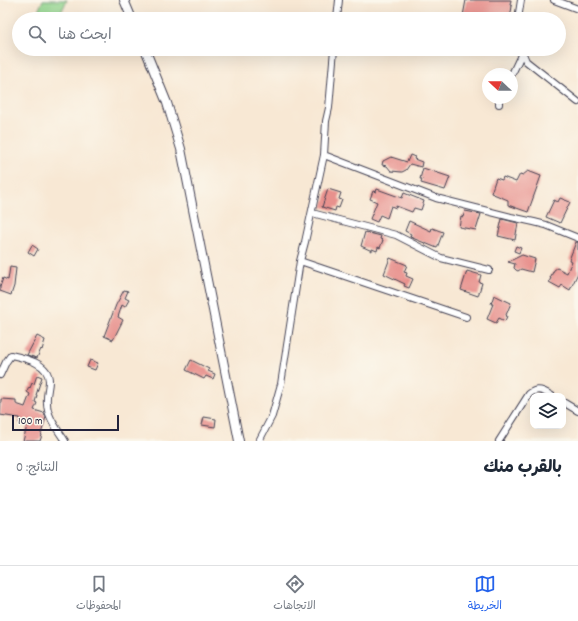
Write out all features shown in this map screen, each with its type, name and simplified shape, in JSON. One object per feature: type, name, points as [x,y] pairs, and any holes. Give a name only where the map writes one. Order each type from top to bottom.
[{"type":"street","points":[[124,0],[129,12]]},
{"type":"street","points":[[338,12],[339,0]]},
{"type":"street","points":[[519,12],[521,0]]},
{"type":"street","points":[[554,0],[578,9]]},
{"type":"street","points":[[148,56],[167,103],[181,149],[239,441]]},
{"type":"street","points":[[259,441],[272,416],[281,384],[300,261],[324,155],[326,121],[329,108],[333,56]]},
{"type":"street","points":[[515,68],[520,56]]},
{"type":"street","points":[[524,56],[526,61],[578,102]]},
{"type":"street","points":[[324,155],[436,198],[511,218],[540,224],[578,238]]},
{"type":"street","points":[[312,213],[396,235],[441,258],[489,270]]},
{"type":"street","points":[[300,261],[466,317]]},
{"type":"street","points":[[0,375],[11,355],[22,357],[42,366],[47,373],[49,380],[47,403],[49,414],[65,441]]},
{"type":"street","points":[[530,393],[534,390],[539,390],[546,393]]},
{"type":"street","points":[[499,441],[530,393]]},
{"type":"street","points":[[566,404],[578,411]]},
{"type":"green space","points":[[43,0],[67,0],[61,12],[37,12]]},
{"type":"building","points":[[466,0],[511,0],[511,12],[464,12]]},
{"type":"building","points":[[410,155],[415,157],[414,159],[422,162],[421,167],[410,164],[406,170],[402,172],[391,171],[387,166],[382,165],[383,161],[391,157],[407,162]]},
{"type":"building","points":[[423,168],[450,177],[445,190],[421,183],[422,179],[420,179]]},
{"type":"building","points":[[528,171],[541,176],[528,212],[508,205],[508,200],[491,193],[496,178],[502,180],[503,177],[516,182],[520,174],[523,175]]},
{"type":"building","points":[[328,189],[341,193],[339,199],[342,200],[339,208],[336,207],[335,211],[322,207]]},
{"type":"building","points":[[377,189],[402,198],[404,193],[424,201],[421,210],[414,208],[412,212],[396,206],[396,208],[391,206],[387,218],[380,215],[377,222],[370,219],[377,202],[370,199],[373,191],[376,192]]},
{"type":"building","points":[[560,198],[570,202],[560,223],[546,217],[554,200],[558,202]]},
{"type":"building","points":[[465,211],[481,214],[476,230],[459,227],[461,216],[463,217]]},
{"type":"building","points":[[502,219],[518,223],[515,240],[498,236]]},
{"type":"building","points":[[409,221],[431,231],[432,228],[443,232],[437,248],[410,237],[411,234],[405,231]]},
{"type":"building","points":[[365,232],[381,236],[380,239],[383,240],[377,251],[372,249],[372,251],[361,246]]},
{"type":"building","points":[[576,242],[578,242],[578,273],[570,290],[562,285],[560,288],[549,282],[550,278],[554,270],[557,268],[567,273],[572,261],[569,260]]},
{"type":"building","points":[[32,245],[38,249],[34,256],[28,252]]},
{"type":"building","points":[[516,246],[521,248],[519,253],[514,251]]},
{"type":"building","points":[[522,255],[535,259],[532,272],[521,269],[518,271],[514,268],[515,264],[508,262]]},
{"type":"building","points":[[390,258],[407,265],[404,272],[407,273],[406,276],[413,279],[409,288],[404,286],[405,284],[384,274]]},
{"type":"building","points":[[10,267],[16,268],[14,286],[11,295],[0,291],[3,278],[8,280]]},
{"type":"building","points":[[467,271],[481,275],[479,282],[482,283],[478,296],[461,290]]},
{"type":"building","points":[[124,290],[128,291],[125,298],[129,300],[125,307],[122,305],[118,317],[123,320],[113,340],[104,336],[116,305]]},
{"type":"building","points":[[494,295],[511,303],[505,321],[499,318],[496,323],[487,319],[493,304],[491,304]]},
{"type":"building","points":[[37,336],[45,340],[42,350],[41,349],[37,358],[27,355]]},
{"type":"building","points":[[90,360],[98,363],[95,370],[87,367]]},
{"type":"building","points":[[191,360],[209,369],[208,371],[215,374],[213,379],[206,376],[204,379],[186,370]]},
{"type":"building","points":[[37,375],[42,377],[36,395],[35,402],[37,403],[34,410],[44,413],[46,417],[40,441],[23,441],[27,426],[19,423],[20,418],[0,415],[1,399],[16,400],[16,404],[25,407],[30,394],[27,392],[32,383],[34,384]]},
{"type":"building","points":[[204,417],[216,419],[215,427],[202,425]]}]
